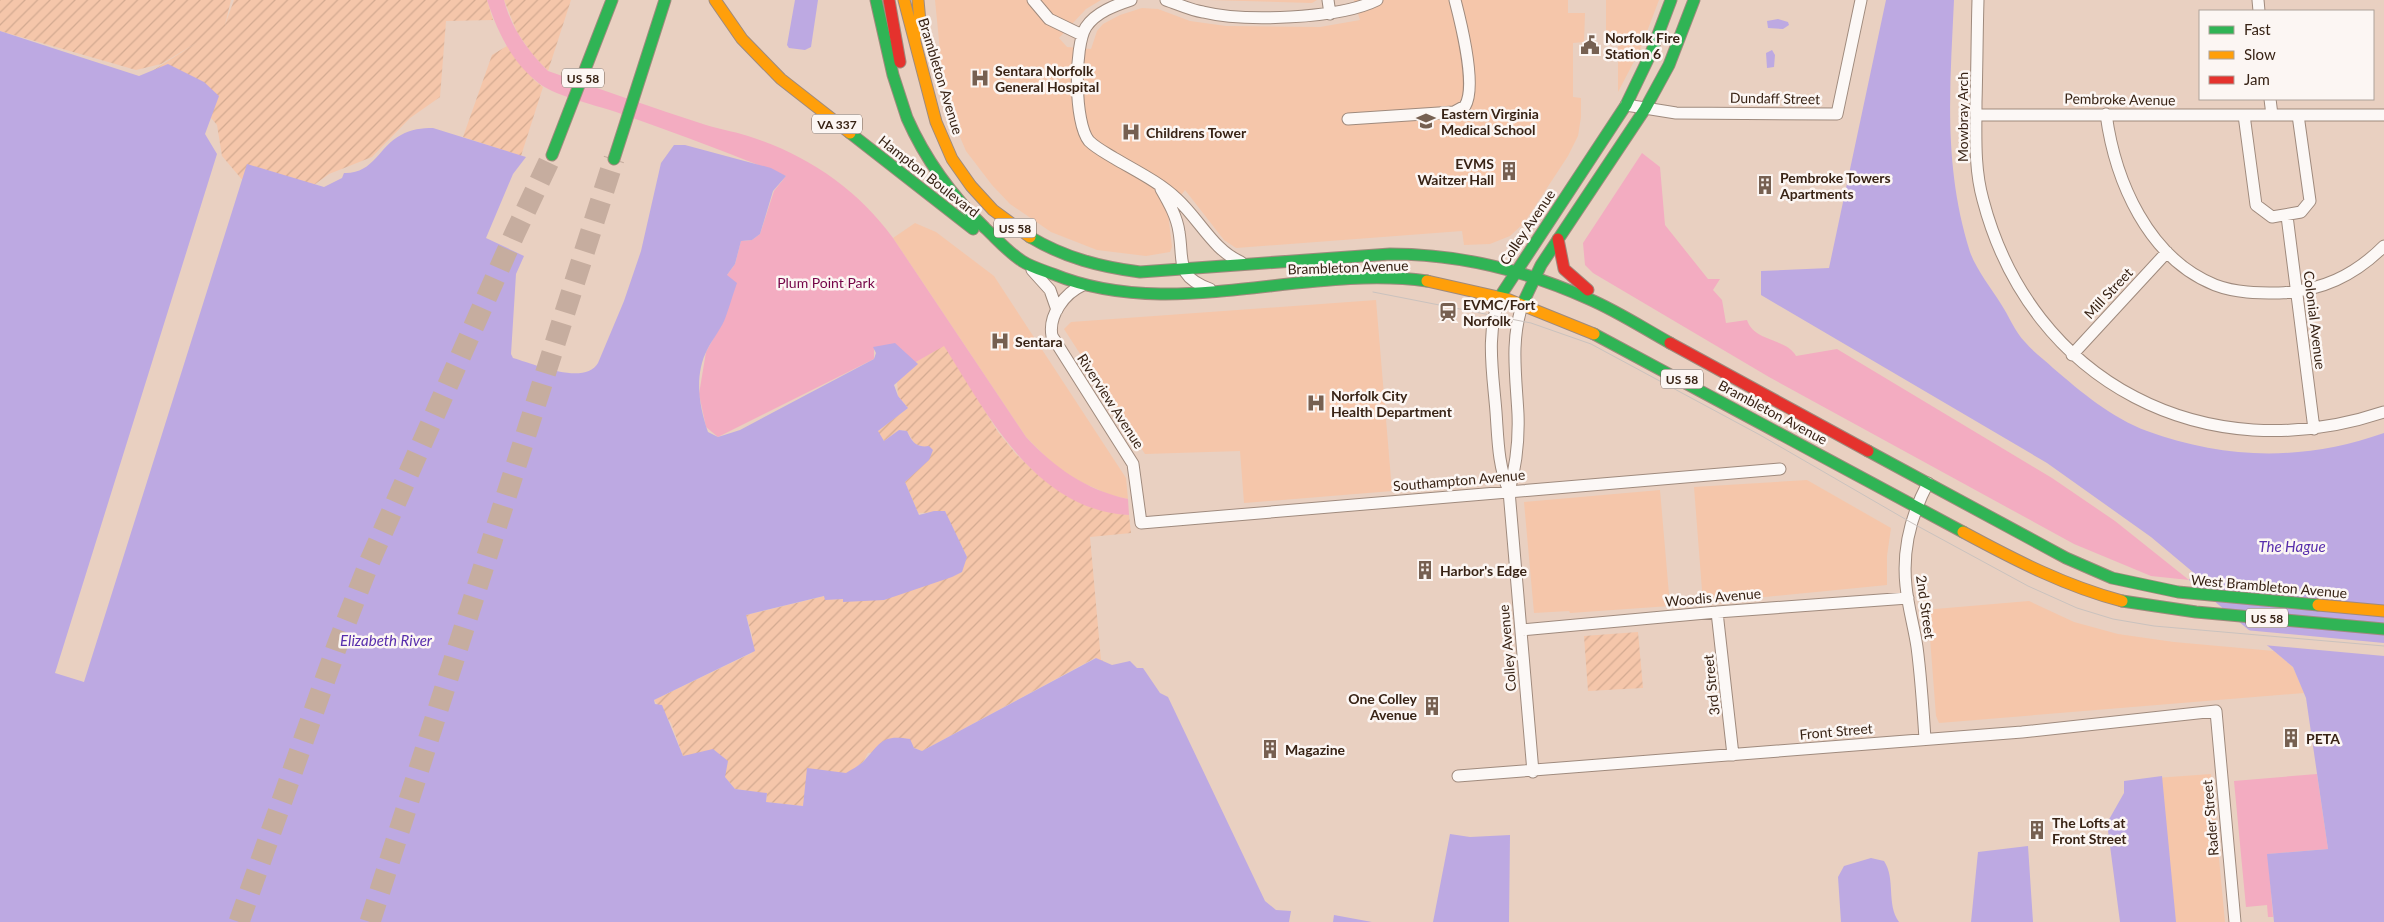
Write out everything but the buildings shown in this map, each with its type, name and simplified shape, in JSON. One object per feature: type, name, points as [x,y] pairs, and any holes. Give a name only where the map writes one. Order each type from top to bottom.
[{"type":"main road","name":"US 58","points":[[552,155],[586,72],[612,0]]},
{"type":"main road","points":[[614,159],[665,0]]},
{"type":"main road","name":"Hampton Boulevard","points":[[715,0],[742,39],[780,79],[994,246],[1025,264]]},
{"type":"main road","name":"US 58","points":[[876,0],[886,36],[897,95],[907,118]]},
{"type":"main road","name":"Brambleton Avenue","points":[[889,0],[907,118],[922,150],[951,191],[979,223],[1025,264],[1083,285],[1124,292],[1150,293],[1211,290],[1332,280],[1394,278],[1442,283],[1501,295],[1523,302],[1612,342],[1916,506],[2056,579],[2103,597],[2151,606],[2384,629]]},
{"type":"main road","name":"Brambleton Avenue","points":[[904,0],[911,37],[938,128],[949,151],[973,189],[1007,222],[1037,243],[1082,262],[1116,270],[1140,272],[1410,254],[1464,259],[1535,275],[1572,290],[1636,323],[2081,566],[2119,581],[2152,589]]},
{"type":"main road","points":[[918,0],[925,79]]},
{"type":"main road","name":"Colley Avenue","points":[[1501,295],[1626,105],[1651,53],[1671,0]]},
{"type":"main road","name":"Colley Avenue","points":[[1523,302],[1535,275],[1645,109],[1668,65],[1694,0]]},
{"type":"main road","points":[[1558,239],[1560,257],[1567,273],[1636,323]]},
{"type":"main road","name":"West Brambleton Avenue","points":[[2152,589],[2384,611]]},
{"type":"street","points":[[1033,0],[1049,19],[1082,35]]},
{"type":"street","points":[[1131,0],[1118,4],[1093,19],[1082,35],[1078,104],[1083,131],[1094,146],[1159,185],[1189,209],[1228,257],[1247,265]]},
{"type":"street","points":[[1166,0],[1202,12],[1241,18],[1330,14],[1352,10],[1377,0]]},
{"type":"street","points":[[1328,0],[1330,14]]},
{"type":"street","points":[[1348,119],[1454,112],[1465,106],[1470,93],[1466,43],[1455,0]]},
{"type":"street","name":"Dundaff Street","points":[[1626,105],[1676,113],[1837,114],[1861,0]]},
{"type":"street","name":"Mowbray Arch","points":[[1978,0],[1976,160],[1982,199],[1998,247],[2037,315],[2072,355],[2120,389],[2173,415],[2216,426],[2262,432],[2314,429],[2351,423],[2384,412]]},
{"type":"street","points":[[2270,100],[2272,115]]},
{"type":"street","points":[[2106,114],[2112,147],[2123,182],[2157,243],[2181,267],[2216,285],[2250,294],[2296,292],[2335,282],[2374,256],[2384,246]]},
{"type":"street","points":[[2244,115],[2256,205],[2272,217],[2287,216],[2301,212],[2310,201],[2298,114]]},
{"type":"street","name":"Pembroke Avenue","points":[[1976,115],[2384,115]]},
{"type":"street","points":[[1159,185],[1174,213],[1179,232],[1180,263],[1191,280],[1211,290]]},
{"type":"street","name":"Colonial Avenue","points":[[2287,216],[2314,429]]},
{"type":"street","name":"Mill Street","points":[[2072,355],[2167,252]]},
{"type":"street","points":[[1025,264],[1044,282],[1057,310]]},
{"type":"street","name":"Riverview Avenue","points":[[1083,285],[1072,290],[1057,310],[1052,336],[1133,464],[1140,518]]},
{"type":"street","name":"Colley Avenue","points":[[1501,295],[1493,323],[1492,357],[1501,471],[1509,491],[1533,772]]},
{"type":"street","name":"Colley Avenue","points":[[1509,491],[1515,470],[1518,432],[1515,340],[1523,302]]},
{"type":"street","name":"Southampton Avenue","points":[[1140,518],[1780,470]]},
{"type":"street","name":"2nd Street","points":[[1925,739],[1916,644],[1905,567],[1906,548],[1916,506],[1928,483]]},
{"type":"street","name":"Woodis Avenue","points":[[1522,630],[1717,612],[1908,598]]},
{"type":"street","name":"3rd Street","points":[[1717,612],[1733,755]]},
{"type":"street","name":"Front Street","points":[[1458,776],[1533,772],[2109,724],[2216,711]]},
{"type":"street","name":"Rader Street","points":[[2216,711],[2235,922]]},
{"type":"shaded area","points":[[0,0],[231,0],[225,25],[234,0],[487,0],[493,20],[446,21],[440,97],[410,118],[372,157],[329,174],[314,185],[250,189],[222,156],[217,125],[201,106],[141,78],[198,42],[161,64],[136,70],[0,31]]},
{"type":"shaded area","points":[[504,0],[571,0],[548,71],[532,54],[517,32]]},
{"type":"shaded area","points":[[935,0],[1101,0],[1086,9],[1059,38],[1067,47],[1091,49],[1097,31],[1103,24],[1120,15],[1142,8],[1158,9],[1190,21],[1226,26],[1320,27],[1360,20],[1354,0],[1568,0],[1568,13],[1585,13],[1584,42],[1573,43],[1573,97],[1581,98],[1578,136],[1568,156],[1524,223],[1510,236],[1490,244],[1464,245],[1462,231],[1236,248],[1224,240],[1185,190],[1168,213],[1172,247],[1170,252],[1146,256],[1097,250],[1051,232],[1010,204],[992,185],[966,151],[951,116],[944,91]]},
{"type":"shaded area","points":[[1208,0],[1317,0],[1312,3]]},
{"type":"shaded area","points":[[1606,0],[1659,0],[1640,50],[1618,92],[1618,43],[1606,42]]},
{"type":"shaded area","points":[[507,46],[534,80],[543,87],[521,156],[463,137],[492,55]]},
{"type":"shaded area","name":"Sentara","points":[[915,223],[936,232],[994,276],[1126,478],[1128,499],[1110,495],[1079,481],[1054,465],[1026,437],[893,238]]},
{"type":"shaded area","points":[[1376,300],[1392,491],[1244,503],[1240,451],[1145,454],[1064,329],[1071,322]]},
{"type":"shaded area","points":[[944,345],[998,432],[1016,454],[1036,473],[1059,490],[1086,505],[1109,512],[1129,515],[1131,533],[1090,537],[1101,660],[1112,665],[1095,658],[922,751],[914,748],[868,753],[863,762],[803,806],[766,802],[767,794],[735,789],[725,777],[683,756],[671,723],[654,700],[752,653],[752,635],[746,615],[825,596],[829,599],[884,600],[967,557],[945,512],[918,513],[905,482],[933,450],[915,444],[907,431],[899,430],[884,441],[877,431],[908,408],[898,396],[897,381],[914,363]]},
{"type":"shaded area","points":[[1807,480],[1891,528],[1887,556],[1887,585],[1703,603],[1694,487]]},
{"type":"shaded area","points":[[1660,490],[1670,606],[1570,613],[1569,611],[1534,613],[1524,502]]},
{"type":"shaded area","points":[[2029,601],[2074,622],[2118,634],[2174,642],[2274,651],[2293,667],[2304,693],[1939,723],[1936,716],[1928,612],[1935,609]]},
{"type":"shaded area","points":[[1638,632],[1643,688],[1588,691],[1584,636]]},
{"type":"shaded area","points":[[2211,774],[2225,922],[2169,922],[2155,778]]},
{"type":"green space","name":"Plum Point Park","points":[[487,0],[504,0],[511,20],[521,38],[548,71],[686,119],[748,136],[775,146],[813,165],[848,190],[893,238],[1026,437],[1060,468],[1085,484],[1128,499],[1129,515],[1096,509],[1067,496],[1041,478],[997,428],[944,346],[914,363],[874,347],[874,359],[718,437],[706,427],[699,394],[706,352],[723,321],[727,275],[735,264],[741,241],[752,240],[760,234],[774,191],[786,176],[659,127],[573,99],[542,86],[526,72],[511,53],[495,22]]},
{"type":"green space","points":[[1642,153],[1660,167],[1665,225],[1708,279],[1720,279],[1713,290],[1722,300],[1726,323],[1747,320],[1756,332],[1785,346],[1796,356],[1837,349],[2052,478],[2115,521],[2189,580],[2151,576],[2074,544],[1769,377],[1593,273],[1585,265],[1583,243]]},
{"type":"green space","points":[[2317,774],[2328,849],[2268,854],[2273,917],[2268,917],[2267,905],[2246,907],[2234,781]]},
{"type":"water","points":[[795,0],[818,0],[811,47],[805,50],[789,48],[787,45]]},
{"type":"water","name":"The Hague","points":[[1886,0],[1954,0],[1950,127],[1952,158],[1961,220],[1970,252],[2015,329],[2028,346],[2053,368],[2109,412],[2134,426],[2177,441],[2206,447],[2236,452],[2295,452],[2325,449],[2384,433],[2384,922],[2274,922],[2267,854],[2328,849],[2306,698],[2293,667],[2189,580],[2194,573],[2151,537],[2047,463],[1761,295],[1761,271],[1829,268]]},
{"type":"water","points":[[1778,19],[1788,22],[1789,25],[1783,29],[1768,28],[1767,21]]},
{"type":"water","name":"Elizabeth River","points":[[0,31],[139,76],[168,64],[204,82],[219,96],[205,134],[217,154],[55,673],[84,682],[247,164],[324,187],[342,178],[344,173],[362,169],[401,135],[413,130],[429,128],[526,157],[513,174],[486,238],[524,256],[516,274],[511,354],[513,358],[546,368],[571,373],[582,373],[591,370],[598,363],[624,301],[641,251],[661,163],[674,145],[685,145],[771,168],[786,176],[773,191],[760,234],[752,240],[741,241],[735,264],[727,275],[737,283],[724,320],[707,350],[700,370],[700,401],[708,432],[718,437],[740,430],[874,359],[876,353],[873,347],[895,343],[918,364],[894,385],[898,396],[908,408],[878,431],[884,441],[899,430],[907,431],[915,443],[921,446],[929,446],[933,450],[929,460],[905,482],[919,515],[934,511],[945,511],[967,557],[962,572],[884,600],[843,602],[843,599],[825,600],[824,596],[746,615],[755,651],[654,700],[655,704],[662,705],[683,756],[713,749],[728,761],[725,777],[735,789],[767,793],[766,802],[803,806],[807,768],[846,773],[863,762],[882,741],[893,738],[910,739],[914,748],[922,751],[1096,658],[1112,665],[1130,661],[1137,668],[1143,668],[1160,693],[1168,697],[1265,901],[1276,910],[1291,911],[1289,922],[0,922]]},
{"type":"water","points":[[1772,50],[1775,55],[1774,67],[1767,68],[1766,53]]},
{"type":"water","points":[[2162,776],[2176,922],[2120,922],[2107,823],[2124,793],[2124,781]]},
{"type":"water","points":[[1450,834],[1470,837],[1510,835],[1509,922],[1433,922]]},
{"type":"water","points":[[2028,846],[2033,922],[1971,922],[1978,852]]},
{"type":"water","points":[[1871,858],[1884,861],[1888,868],[1893,907],[1899,922],[1841,922],[1838,877],[1844,866]]},
{"type":"water","points":[[1334,915],[1372,922],[1333,922]]},
{"type":"pier","points":[[2245,630],[2384,643],[2384,656],[2263,645]]},
{"type":"tunnel","points":[[239,922],[338,643],[369,563],[515,233],[552,155]]},
{"type":"tunnel","points":[[370,922],[614,159]]},
{"type":"tram line","points":[[1373,292],[1531,323],[1591,344],[1760,435],[1912,523],[2028,586],[2077,608],[2113,619],[2154,626],[2384,646]]},
{"type":"traffic: fast","points":[[552,155],[612,0]]},
{"type":"traffic: fast","points":[[614,159],[665,0]]},
{"type":"traffic: fast","points":[[876,0],[893,75],[907,118]]},
{"type":"traffic: fast","points":[[1501,295],[1626,105],[1651,53],[1671,0]]},
{"type":"traffic: fast","points":[[1523,303],[1541,265],[1645,109],[1669,65],[1694,0]]},
{"type":"traffic: fast","points":[[907,118],[931,163],[973,216],[1017,257],[1029,265],[1053,274],[1098,288],[1144,293],[1191,293],[1333,280],[1380,278],[1427,281]]},
{"type":"traffic: fast","points":[[850,133],[973,229]]},
{"type":"traffic: fast","points":[[1030,237],[1070,256],[1111,267],[1140,272],[1390,254],[1442,257],[1467,261],[1516,272],[1565,289],[1610,309],[1670,343]]},
{"type":"traffic: fast","points":[[1594,334],[1963,532]]},
{"type":"traffic: fast","points":[[1868,451],[2066,558],[2112,578],[2178,592],[2318,605]]},
{"type":"traffic: fast","points":[[2122,601],[2196,612],[2384,629]]},
{"type":"traffic: slow","points":[[715,0],[742,39],[781,79],[850,133]]},
{"type":"traffic: slow","points":[[904,0],[936,122],[952,159],[971,186],[993,210],[1030,237]]},
{"type":"traffic: slow","points":[[918,0],[921,33]]},
{"type":"traffic: slow","points":[[1427,281],[1507,299],[1594,334]]},
{"type":"traffic: slow","points":[[1963,532],[2060,580],[2122,601]]},
{"type":"traffic: slow","points":[[2318,605],[2384,611]]},
{"type":"traffic: jam","points":[[889,0],[900,62]]},
{"type":"traffic: jam","points":[[1558,239],[1564,269],[1588,290]]},
{"type":"traffic: jam","points":[[1670,343],[1868,451]]},
{"type":"place","name":"Norfolk Fire Station 6","points":[[1590,45]]},
{"type":"place","name":"Sentara Norfolk General Hospital","points":[[980,78]]},
{"type":"place","name":"Eastern Virginia Medical School","points":[[1426,121]]},
{"type":"place","name":"Childrens Tower","points":[[1131,132]]},
{"type":"place","name":"EVMS Waitzer Hall","points":[[1509,171]]},
{"type":"place","name":"Pembroke Towers Apartments","points":[[1765,185]]},
{"type":"place","name":"EVMC/Fort Norfolk","points":[[1448,312]]},
{"type":"place","name":"Sentara","points":[[1000,341]]},
{"type":"place","name":"Norfolk City Health Department","points":[[1316,403]]},
{"type":"place","name":"Harbor's Edge","points":[[1425,570]]},
{"type":"place","name":"One Colley Avenue","points":[[1432,706]]},
{"type":"place","name":"PETA","points":[[2291,738]]},
{"type":"place","name":"Magazine","points":[[1270,749]]},
{"type":"place","name":"The Lofts at Front Street","points":[[2037,830]]}]
